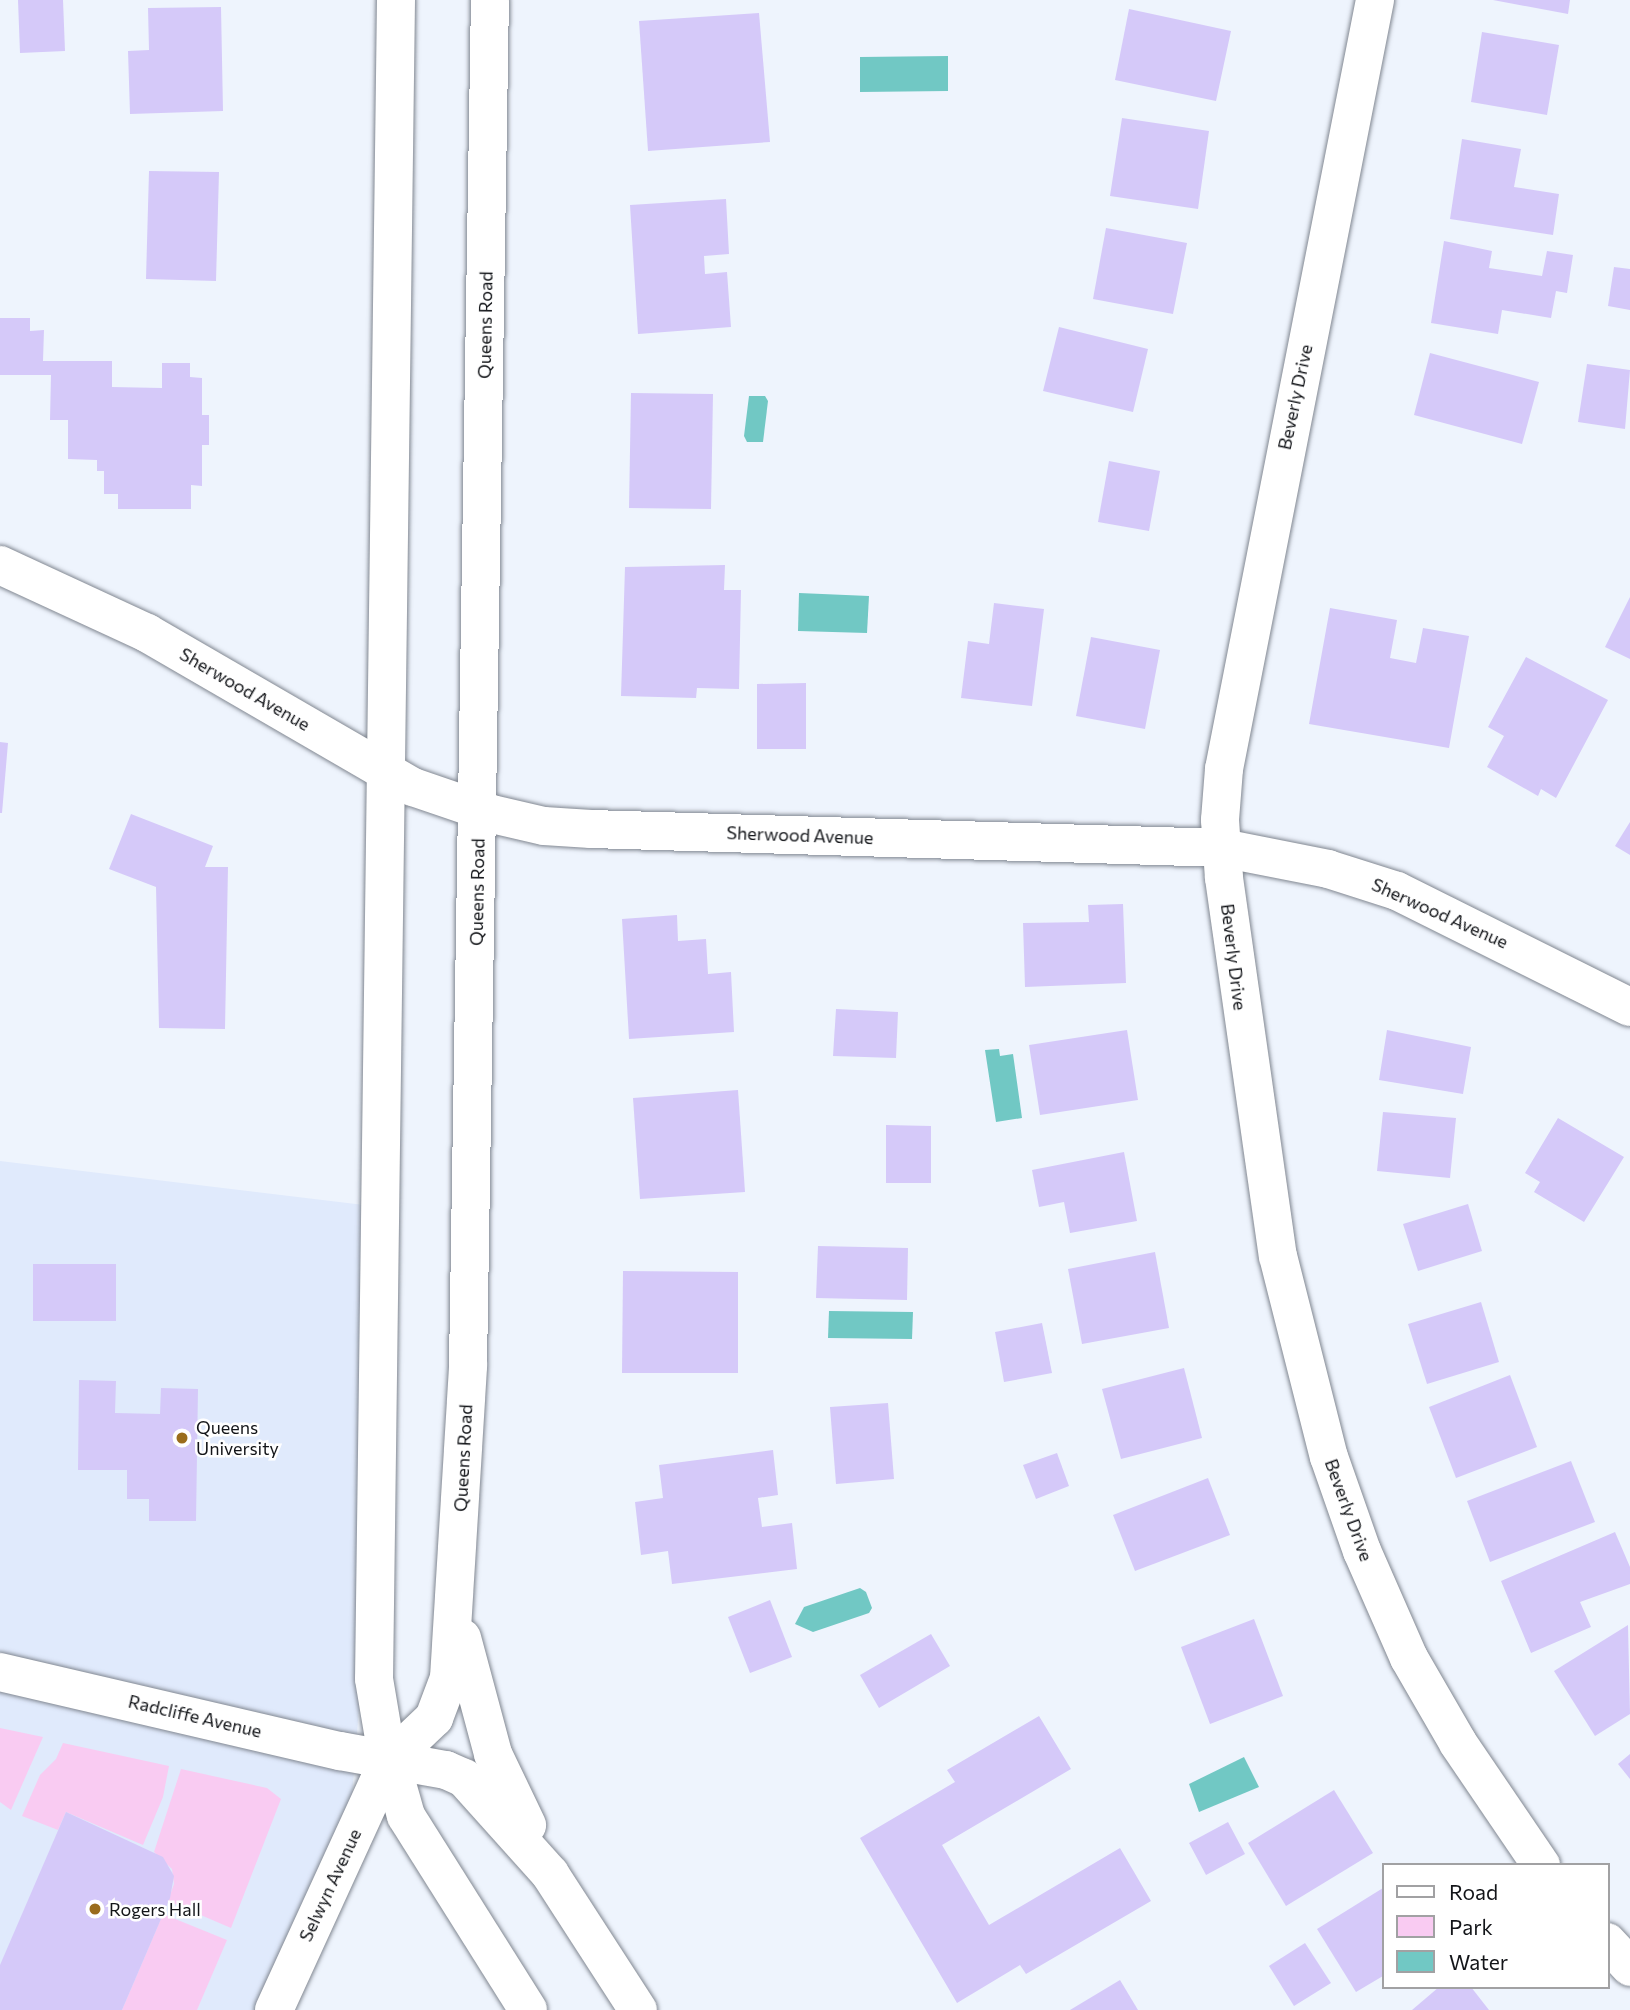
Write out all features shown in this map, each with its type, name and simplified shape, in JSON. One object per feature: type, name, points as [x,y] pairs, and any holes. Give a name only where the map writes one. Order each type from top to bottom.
[{"type":"street","points":[[396,0],[373,1661],[376,1699],[391,1761],[414,1834],[528,2010]]},
{"type":"street","name":"Queens Road","points":[[391,1761],[434,1718],[441,1705],[449,1678],[456,1594],[468,1354],[490,0]]},
{"type":"street","name":"Beverly Drive","points":[[1375,0],[1224,769],[1222,848],[1278,1256],[1329,1457],[1362,1551],[1409,1658],[1458,1744],[1540,1863]]},
{"type":"street","name":"Sherwood Avenue","points":[[0,565],[147,633],[386,772],[430,794],[478,810],[528,823],[591,829],[1222,848],[1328,869],[1397,891],[1630,1007]]},
{"type":"street","points":[[456,1594],[467,1663],[493,1755],[550,1874],[638,2010]]},
{"type":"street","name":"Radcliffe Avenue","points":[[0,1672],[391,1761]]},
{"type":"street","points":[[391,1761],[446,1770],[464,1778],[550,1874]]},
{"type":"street","name":"Selwyn Avenue","points":[[274,2010],[333,1874],[391,1761]]},
{"type":"street","points":[[1609,1944],[1630,1967]]},
{"type":"shaded area","name":"Queens University","points":[[0,1161],[364,1205],[362,1670],[352,1795],[260,2010],[0,2010]]},
{"type":"green space","points":[[0,1728],[43,1737],[11,1810],[0,1802]]},
{"type":"green space","points":[[63,1743],[169,1766],[163,1797],[143,1845],[66,1812],[58,1830],[22,1816],[40,1775],[56,1759]]},
{"type":"green space","points":[[181,1769],[267,1788],[281,1799],[231,1928],[168,1901],[174,1884],[172,1869],[154,1852]]},
{"type":"green space","points":[[163,1914],[227,1940],[197,2010],[122,2010]]},
{"type":"water","points":[[948,56],[948,91],[860,92],[860,57]]},
{"type":"water","points":[[749,396],[765,396],[768,401],[763,442],[747,442],[744,436]]},
{"type":"water","points":[[799,593],[869,596],[867,633],[798,631]]},
{"type":"water","points":[[999,1049],[1000,1056],[1013,1054],[1022,1118],[996,1122],[985,1050]]},
{"type":"water","points":[[829,1311],[913,1312],[912,1339],[828,1338]]},
{"type":"water","points":[[860,1588],[866,1592],[872,1608],[869,1613],[813,1632],[795,1624],[804,1607]]},
{"type":"water","points":[[1244,1757],[1259,1787],[1199,1812],[1189,1784]]},
{"type":"building","points":[[18,0],[63,0],[65,51],[20,53]]},
{"type":"building","points":[[1493,0],[1570,0],[1568,14]]},
{"type":"building","points":[[221,7],[223,111],[130,114],[128,51],[149,50],[148,8]]},
{"type":"building","points":[[1129,9],[1231,31],[1216,101],[1115,80]]},
{"type":"building","points":[[759,13],[770,142],[648,151],[639,21]]},
{"type":"building","points":[[1482,32],[1559,45],[1547,115],[1471,102]]},
{"type":"building","points":[[1122,118],[1209,131],[1198,209],[1110,196]]},
{"type":"building","points":[[1462,139],[1521,149],[1514,187],[1559,194],[1553,235],[1450,219]]},
{"type":"building","points":[[149,171],[219,172],[216,281],[146,279]]},
{"type":"building","points":[[726,199],[729,254],[704,256],[705,274],[727,272],[731,327],[638,334],[630,205]]},
{"type":"building","points":[[1106,228],[1187,243],[1173,314],[1093,299]]},
{"type":"building","points":[[1444,241],[1492,251],[1489,268],[1542,276],[1547,251],[1573,255],[1567,293],[1556,291],[1551,318],[1502,310],[1498,334],[1431,323]]},
{"type":"building","points":[[1614,267],[1630,269],[1630,310],[1608,306]]},
{"type":"building","points":[[0,318],[30,318],[30,331],[44,330],[43,361],[112,361],[112,387],[162,388],[162,363],[190,363],[190,377],[202,378],[202,415],[209,415],[209,445],[202,445],[202,486],[191,485],[191,509],[118,509],[118,494],[104,494],[104,471],[97,471],[97,460],[68,459],[68,420],[50,420],[51,375],[0,375]]},
{"type":"building","points":[[1059,327],[1148,349],[1133,412],[1043,391]]},
{"type":"building","points":[[1430,353],[1539,382],[1522,444],[1414,415]]},
{"type":"building","points":[[1587,364],[1630,370],[1625,429],[1578,422]]},
{"type":"building","points":[[631,393],[713,394],[711,509],[629,508]]},
{"type":"building","points":[[1109,461],[1160,471],[1149,531],[1098,522]]},
{"type":"building","points":[[725,565],[724,590],[741,590],[739,689],[697,688],[696,698],[621,696],[625,567]]},
{"type":"building","points":[[1630,597],[1630,659],[1605,647]]},
{"type":"building","points":[[994,603],[1044,609],[1032,706],[961,698],[968,641],[989,644]]},
{"type":"building","points":[[1330,608],[1397,620],[1390,658],[1416,663],[1423,628],[1469,636],[1449,748],[1309,724]]},
{"type":"building","points":[[1091,637],[1160,650],[1145,729],[1076,716]]},
{"type":"building","points":[[1526,657],[1608,700],[1556,798],[1541,789],[1538,796],[1487,767],[1504,736],[1488,727]]},
{"type":"building","points":[[806,683],[806,749],[757,749],[757,684]]},
{"type":"building","points":[[0,742],[8,743],[2,813],[0,813]]},
{"type":"building","points":[[131,814],[213,846],[205,867],[228,867],[225,1029],[159,1028],[156,887],[109,869]]},
{"type":"building","points":[[1630,822],[1630,855],[1615,846]]},
{"type":"building","points":[[1123,904],[1126,983],[1025,987],[1023,923],[1089,922],[1088,905]]},
{"type":"building","points":[[677,915],[678,941],[706,939],[708,974],[731,972],[734,1032],[629,1039],[622,919]]},
{"type":"building","points":[[836,1009],[898,1012],[896,1058],[833,1056]]},
{"type":"building","points":[[1127,1030],[1138,1100],[1040,1115],[1029,1045]]},
{"type":"building","points":[[1387,1030],[1471,1047],[1463,1094],[1379,1080]]},
{"type":"building","points":[[738,1090],[745,1192],[640,1199],[633,1098]]},
{"type":"building","points":[[1383,1112],[1456,1118],[1450,1178],[1377,1171]]},
{"type":"building","points":[[1558,1118],[1624,1157],[1584,1222],[1534,1192],[1540,1182],[1525,1173]]},
{"type":"building","points":[[886,1125],[931,1126],[931,1183],[886,1183]]},
{"type":"building","points":[[1124,1152],[1137,1221],[1070,1233],[1064,1202],[1039,1207],[1032,1170]]},
{"type":"building","points":[[1468,1204],[1482,1251],[1418,1271],[1403,1224]]},
{"type":"building","points":[[818,1246],[908,1248],[907,1300],[816,1298]]},
{"type":"building","points":[[1155,1252],[1169,1328],[1082,1344],[1068,1269]]},
{"type":"building","points":[[33,1264],[116,1264],[116,1321],[33,1321]]},
{"type":"building","points":[[623,1271],[738,1272],[738,1373],[622,1373]]},
{"type":"building","points":[[1481,1302],[1499,1362],[1427,1384],[1408,1324]]},
{"type":"building","points":[[1042,1323],[1052,1373],[1004,1382],[995,1332]]},
{"type":"building","points":[[1184,1368],[1202,1438],[1121,1459],[1102,1389]]},
{"type":"building","points":[[1510,1375],[1537,1447],[1456,1478],[1429,1407]]},
{"type":"building","points":[[79,1380],[116,1381],[115,1413],[160,1414],[161,1388],[198,1389],[196,1521],[149,1521],[149,1499],[127,1499],[127,1470],[78,1470]]},
{"type":"building","points":[[888,1403],[894,1479],[836,1484],[830,1407]]},
{"type":"building","points":[[773,1450],[778,1495],[758,1498],[762,1527],[792,1523],[797,1569],[672,1584],[668,1551],[641,1555],[635,1502],[663,1498],[659,1465]]},
{"type":"building","points":[[1057,1453],[1069,1486],[1036,1499],[1023,1465]]},
{"type":"building","points":[[1571,1461],[1595,1522],[1490,1562],[1467,1501]]},
{"type":"building","points":[[1208,1478],[1230,1535],[1135,1571],[1113,1515]]},
{"type":"building","points":[[1615,1532],[1630,1567],[1630,1584],[1580,1602],[1591,1627],[1531,1653],[1501,1581]]},
{"type":"building","points":[[770,1600],[792,1657],[750,1673],[728,1617]]},
{"type":"building","points":[[1254,1619],[1283,1696],[1210,1724],[1181,1647]]},
{"type":"building","points":[[1628,1625],[1630,1714],[1595,1736],[1554,1671]]},
{"type":"building","points":[[931,1634],[950,1666],[879,1708],[860,1675]]},
{"type":"building","points":[[1039,1716],[1071,1769],[942,1845],[989,1925],[1120,1848],[1151,1901],[1026,1974],[1020,1965],[957,2003],[860,1838],[955,1782],[947,1770]]},
{"type":"building","points":[[1630,1754],[1630,1779],[1618,1764]]},
{"type":"building","points":[[1334,1790],[1373,1853],[1286,1906],[1248,1843]]},
{"type":"building","name":"Rogers Hall","points":[[66,1812],[163,1857],[174,1876],[170,1898],[122,2010],[0,2010],[0,1965]]},
{"type":"building","points":[[1228,1822],[1245,1854],[1206,1875],[1189,1843]]},
{"type":"building","points":[[1382,1889],[1382,1977],[1356,1992],[1317,1929]]},
{"type":"building","points":[[1305,1943],[1331,1983],[1294,2006],[1269,1966]]},
{"type":"building","points":[[1120,1980],[1138,2010],[1070,2010]]},
{"type":"building","points":[[1437,1989],[1473,1989],[1489,2010],[1412,2010]]},
{"type":"place","name":"Queens University","points":[[182,1438]]},
{"type":"place","name":"Rogers Hall","points":[[95,1909]]}]
